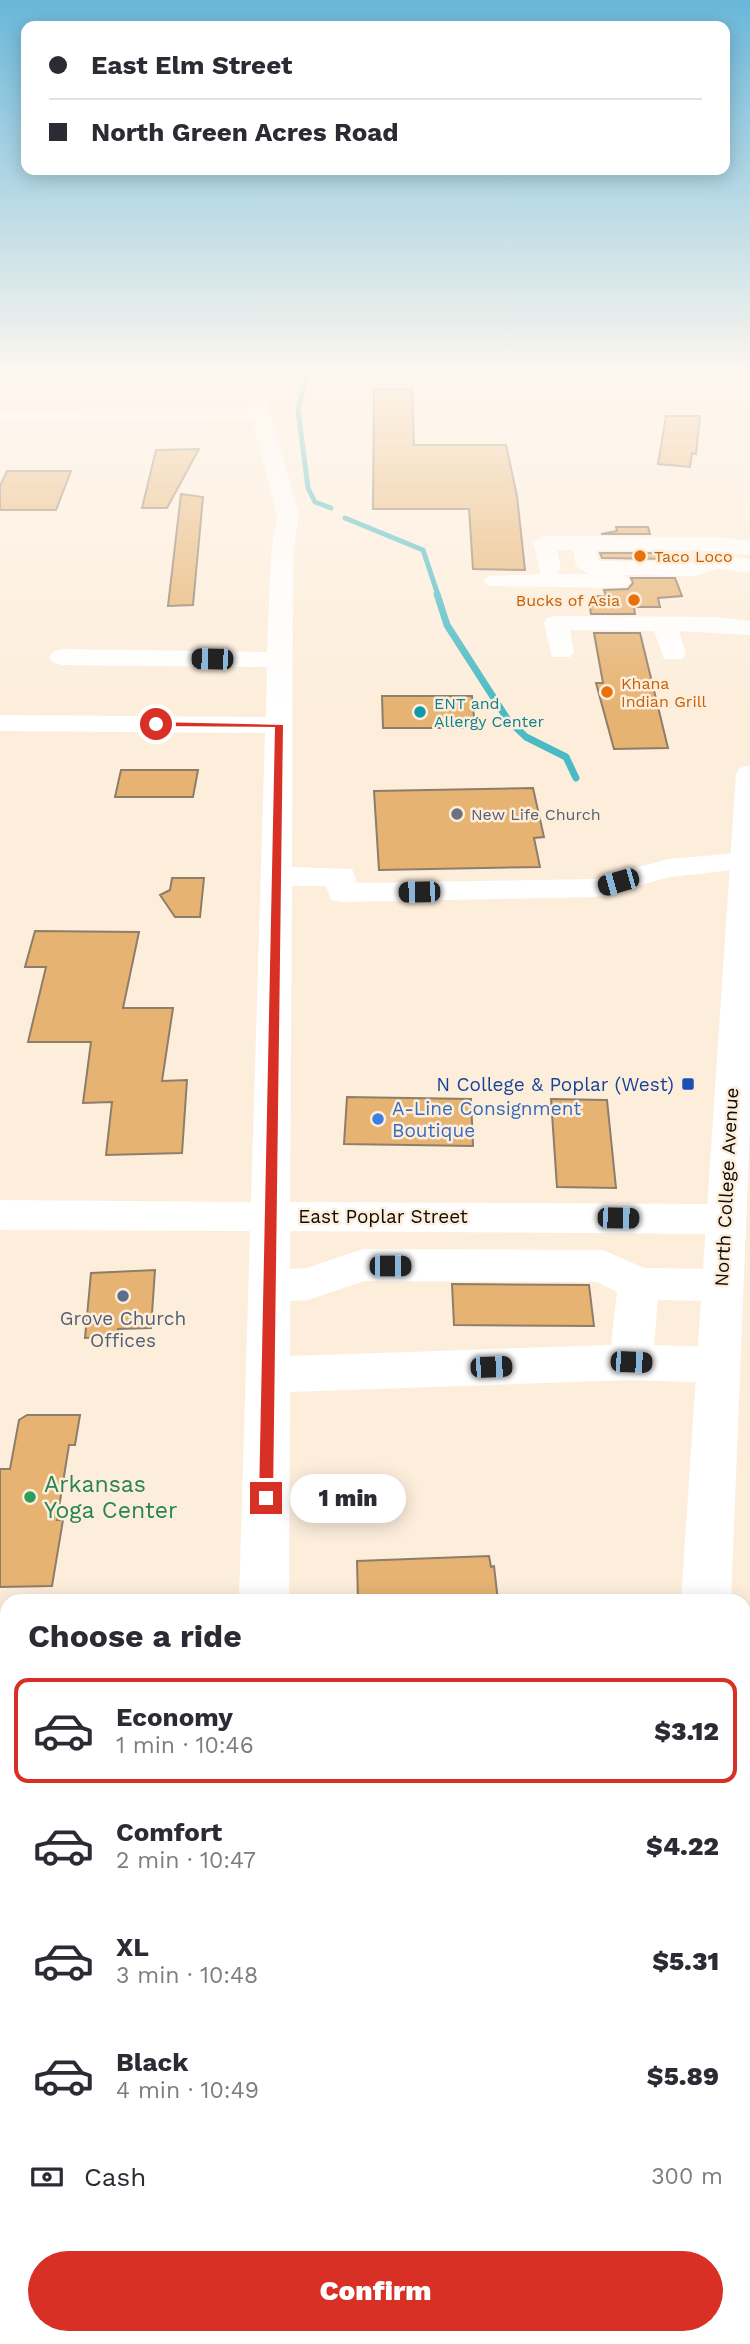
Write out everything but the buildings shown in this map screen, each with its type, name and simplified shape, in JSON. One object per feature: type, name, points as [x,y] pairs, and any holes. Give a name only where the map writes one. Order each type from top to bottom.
[{"type":"street","points":[[264,1594],[280,660],[283,540],[288,515],[281,486]]},
{"type":"street","points":[[671,544],[680,531],[750,532]]},
{"type":"street","points":[[549,569],[543,536],[583,543],[750,548]]},
{"type":"street","points":[[583,543],[588,566],[592,568],[750,585]]},
{"type":"street","points":[[656,575],[599,566],[596,564],[592,547],[671,544]]},
{"type":"street","points":[[496,581],[580,582],[656,575],[696,569],[718,562],[750,566]]},
{"type":"street","points":[[656,575],[650,585],[590,586],[594,603],[604,608],[660,608],[666,618],[673,654]]},
{"type":"street","points":[[580,582],[587,611],[750,628]]},
{"type":"street","points":[[561,652],[556,623],[666,618],[706,607],[750,611]]},
{"type":"street","points":[[62,657],[280,660]]},
{"type":"street","points":[[0,723],[279,725]]},
{"type":"street","name":"North College Avenue","points":[[706,1594],[716,1365],[750,785]]},
{"type":"street","points":[[276,877],[341,876],[342,893],[596,888],[668,868],[746,881]]},
{"type":"street","name":"East Poplar Street","points":[[0,1215],[724,1219]]},
{"type":"street","points":[[270,1287],[308,1284],[363,1265],[603,1266],[639,1284],[721,1285]]},
{"type":"street","points":[[631,1362],[639,1284]]},
{"type":"street","points":[[268,1375],[631,1362],[716,1365]]},
{"type":"waterway","points":[[308,486],[315,502],[331,508]]},
{"type":"waterway","points":[[345,518],[423,550],[438,595]]},
{"type":"waterway","points":[[437,594],[447,625],[508,720],[526,737],[566,757],[576,778]]},
{"type":"place","name":"Taco Loco","points":[[640,556]]},
{"type":"place","name":"Bucks of Asia","points":[[634,600]]},
{"type":"place","name":"Khana Indian Grill","points":[[607,692]]},
{"type":"place","name":"ENT and Allergy Center","points":[[420,712]]},
{"type":"place","name":"New Life Church","points":[[457,814]]},
{"type":"place","name":"N College & Poplar (West)","points":[[688,1084]]},
{"type":"place","name":"A-Line Consignment Boutique","points":[[378,1119]]},
{"type":"place","name":"Grove Church Offices","points":[[123,1296]]},
{"type":"place","name":"Arkansas Yoga Center","points":[[30,1497]]},
{"type":"route","points":[[156,724],[279,725],[266,1498]]}]
